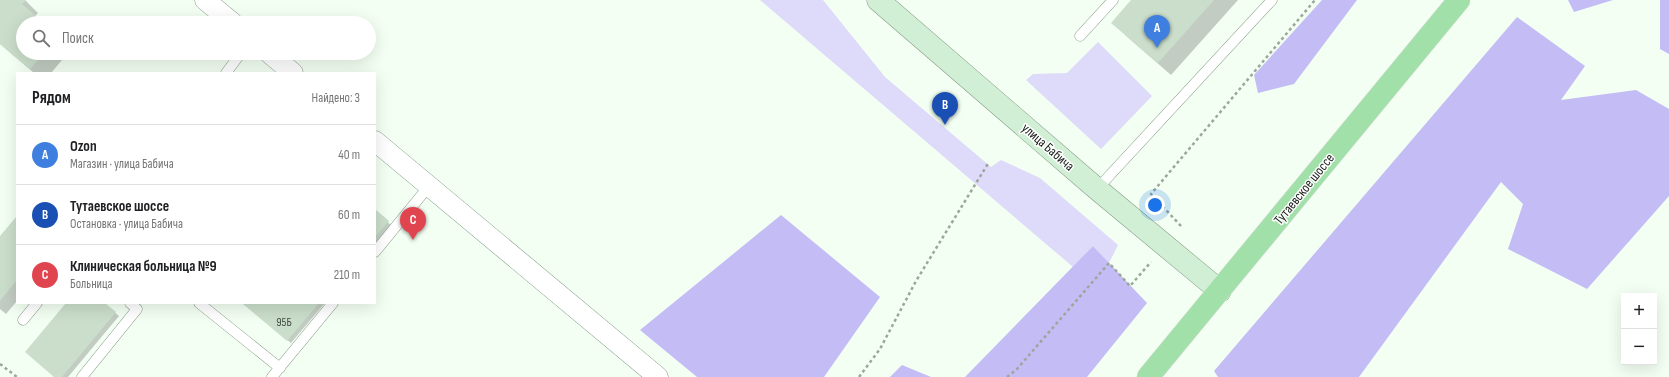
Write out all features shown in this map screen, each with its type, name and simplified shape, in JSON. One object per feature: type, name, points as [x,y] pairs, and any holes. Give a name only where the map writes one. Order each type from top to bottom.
[{"type":"main road","name":"Тутаевское шоссе","points":[[1148,377],[1458,0]]},
{"type":"street","points":[[206,0],[225,16]]},
{"type":"street","name":"улица Бабича","points":[[878,0],[1097,189],[1220,291]]},
{"type":"street","points":[[277,60],[292,72]]},
{"type":"street","points":[[376,142],[658,377]]},
{"type":"lane","points":[[1080,36],[1113,0]]},
{"type":"lane","points":[[1097,189],[1272,0]]},
{"type":"lane","points":[[227,72],[236,60]]},
{"type":"lane","points":[[376,251],[429,186]]},
{"type":"lane","points":[[23,320],[36,304]]},
{"type":"lane","points":[[82,377],[137,309],[131,304]]},
{"type":"lane","points":[[200,304],[280,368]]},
{"type":"lane","points":[[272,377],[332,304]]},
{"type":"path","points":[[1007,377],[1018,370],[1109,263],[1130,286],[1165,246],[1184,229],[1150,194],[1315,0]]},
{"type":"path","points":[[859,377],[880,349],[916,281],[989,162]]},
{"type":"path","points":[[0,364],[17,377]]},
{"type":"shaded area","points":[[760,0],[823,0],[885,77],[991,167],[1001,160],[1040,178],[1118,245],[1109,263],[1093,246],[1073,267]]},
{"type":"shaded area","points":[[1322,0],[1357,0],[1294,84],[1258,93],[1254,75]]},
{"type":"shaded area","points":[[1568,0],[1613,0],[1574,12]]},
{"type":"shaded area","points":[[1660,0],[1669,0],[1669,54],[1660,49]]},
{"type":"shaded area","points":[[1517,17],[1585,66],[1561,100],[1636,90],[1669,109],[1669,196],[1587,289],[1508,249],[1523,204],[1501,182],[1359,377],[1218,377],[1214,371]]},
{"type":"shaded area","points":[[1098,42],[1152,96],[1101,149],[1026,80],[1033,74],[1067,73]]},
{"type":"shaded area","points":[[781,215],[880,297],[824,377],[697,377],[640,330]]},
{"type":"shaded area","points":[[1093,246],[1147,303],[1087,377],[965,377]]},
{"type":"shaded area","points":[[902,365],[931,377],[890,377]]},
{"type":"building","points":[[0,0],[26,0],[22,4],[36,16],[16,16],[16,57],[0,44]]},
{"type":"building","points":[[1131,0],[1214,0],[1158,63],[1111,23]]},
{"type":"building","points":[[19,60],[38,60],[30,69]]},
{"type":"building","points":[[376,210],[389,221],[376,236]]},
{"type":"building","points":[[16,217],[16,281],[0,301],[0,236]]},
{"type":"building","points":[[65,304],[106,304],[116,312],[62,377],[54,377],[25,352]]},
{"type":"building","points":[[243,304],[318,304],[287,341]]},
{"type":"place","name":"Ozon","points":[[1157,48]]},
{"type":"place","name":"Тутаевское шоссе","points":[[945,125]]},
{"type":"place","name":"Клиническая больница №9","points":[[413,240]]}]
